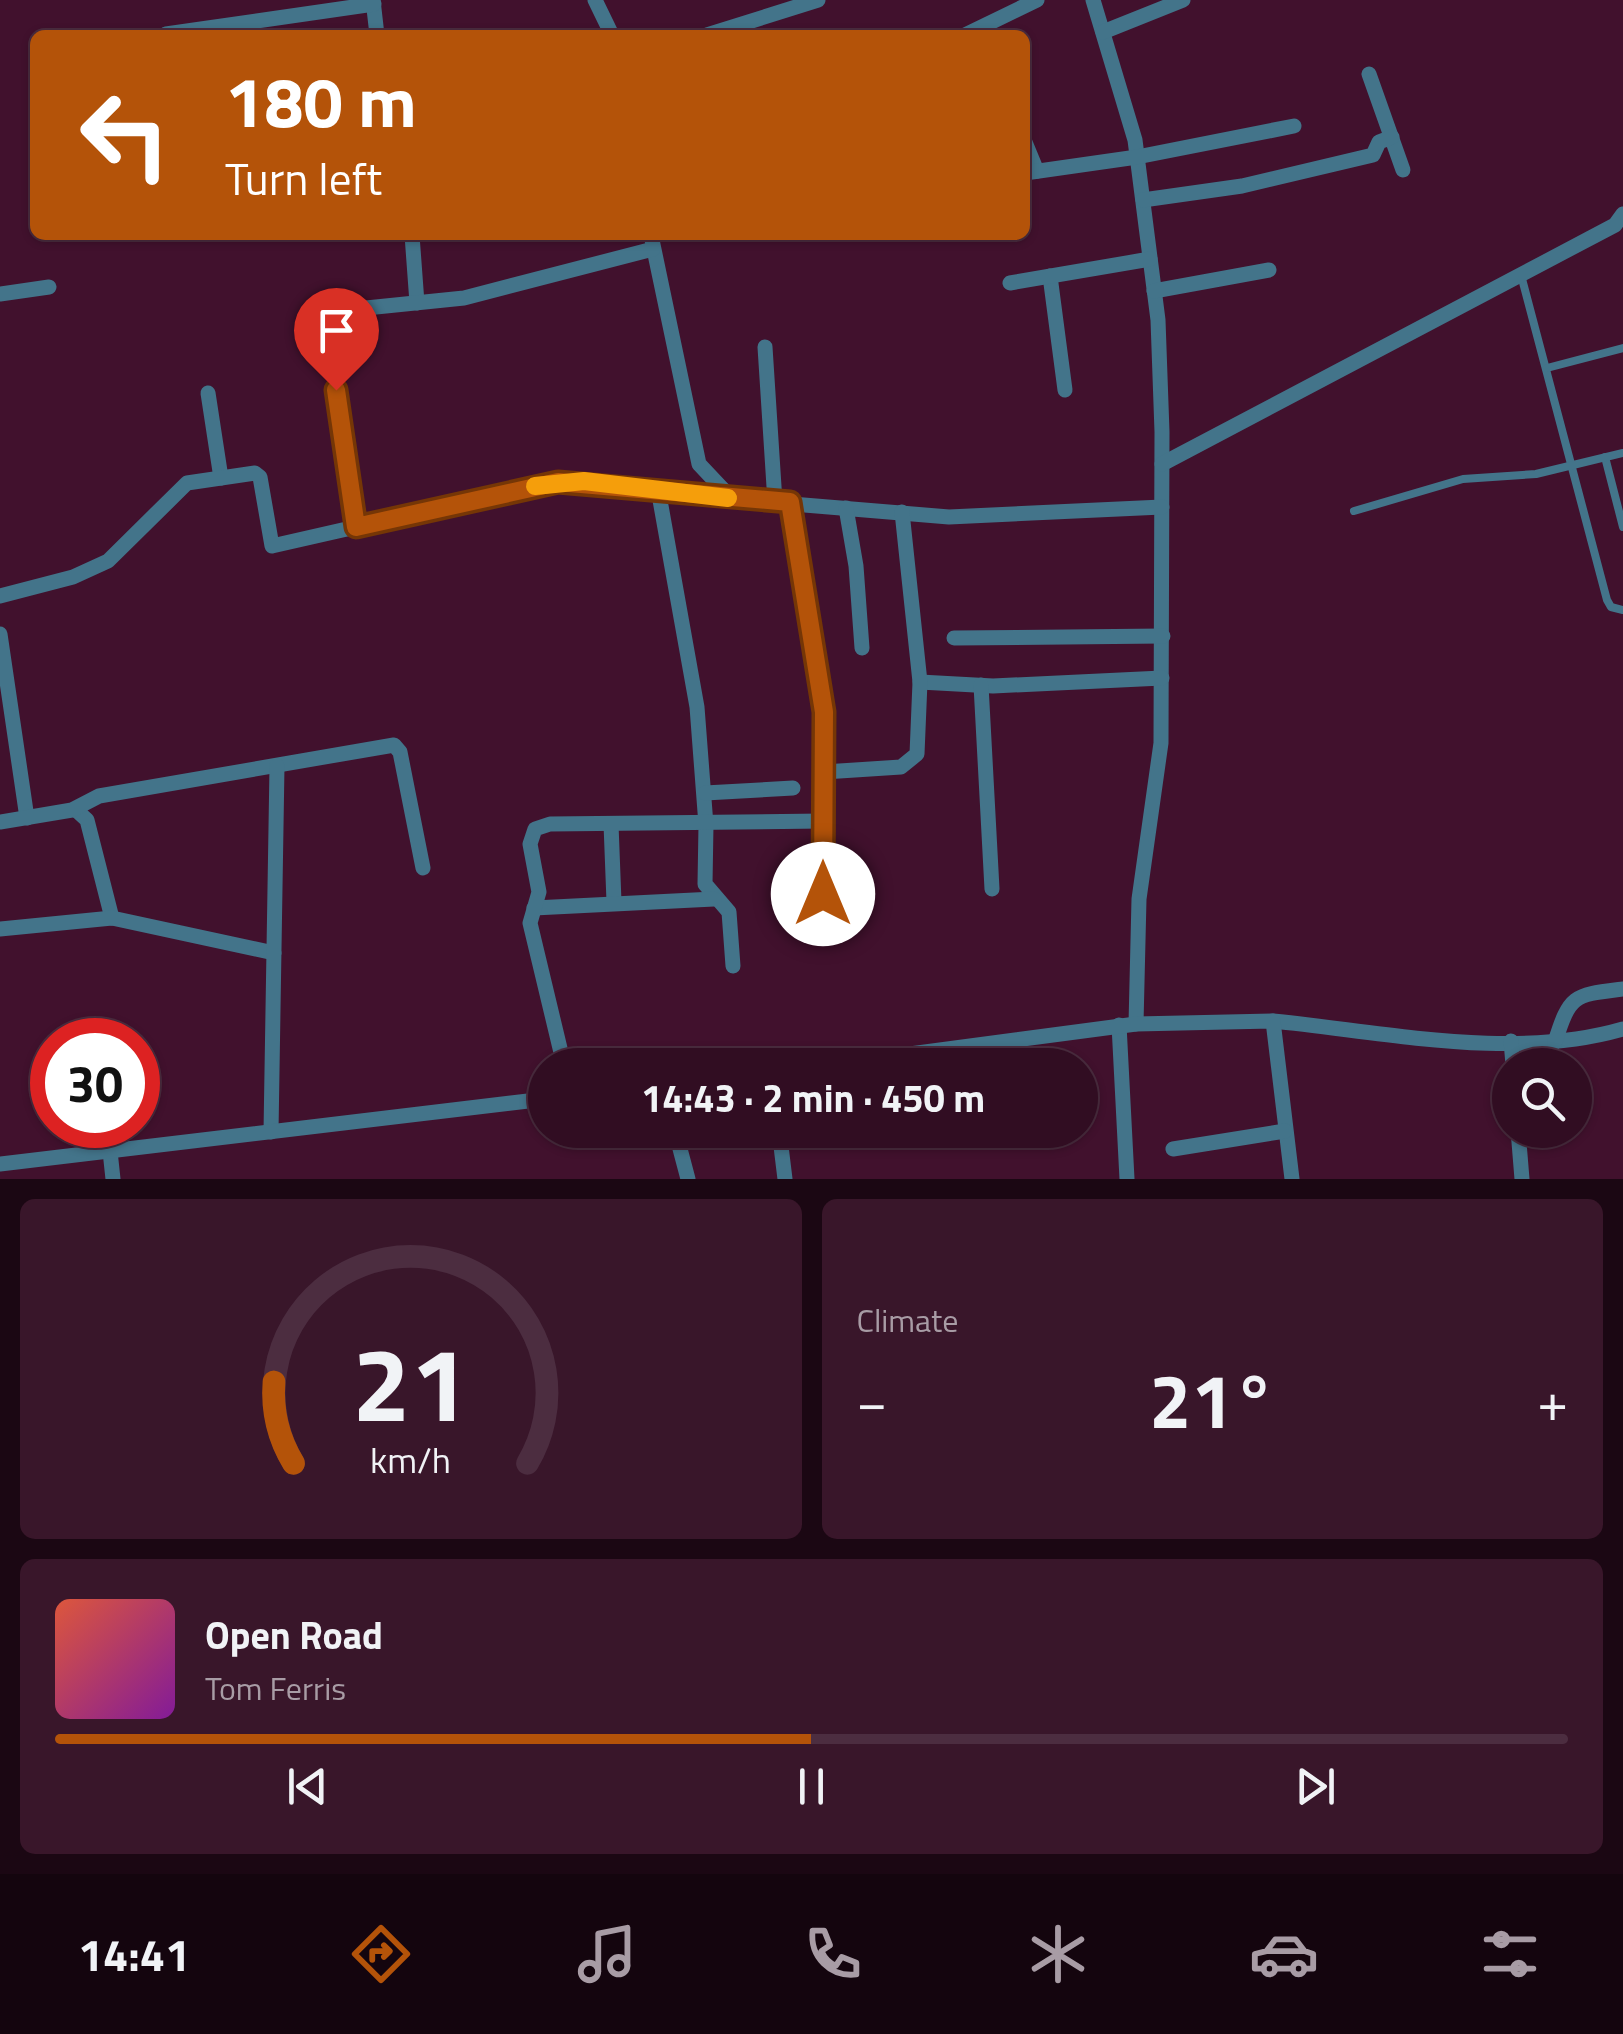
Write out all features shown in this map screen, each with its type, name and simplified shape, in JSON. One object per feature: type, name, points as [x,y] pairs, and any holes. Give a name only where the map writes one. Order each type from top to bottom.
[{"type":"street","points":[[594,0],[609,30]]},
{"type":"street","points":[[724,30],[818,0]]},
{"type":"street","points":[[981,30],[1038,0]]},
{"type":"street","points":[[1092,0],[1138,157],[1154,291],[1162,464],[1161,743],[1139,898],[1128,1025],[1127,1179]]},
{"type":"street","points":[[1104,32],[1183,0]]},
{"type":"street","points":[[192,30],[374,2],[376,30]]},
{"type":"street","points":[[1369,74],[1403,170]]},
{"type":"street","points":[[1031,172],[1138,157],[1294,126]]},
{"type":"street","points":[[1142,200],[1242,186],[1373,155],[1379,142],[1392,137]]},
{"type":"street","points":[[1162,464],[1615,225],[1623,214]]},
{"type":"street","points":[[412,240],[416,303]]},
{"type":"street","points":[[356,527],[326,316],[335,308],[476,295],[652,242],[699,464],[732,498]]},
{"type":"street","points":[[1010,283],[1150,259]]},
{"type":"street","points":[[1154,291],[1270,270]]},
{"type":"street","points":[[1050,276],[1065,390]]},
{"type":"street","points":[[0,294],[49,286]]},
{"type":"street","points":[[765,348],[783,502],[824,712],[823,894]]},
{"type":"street","points":[[208,392],[220,478]]},
{"type":"street","points":[[0,596],[74,577],[108,561],[184,485],[220,478],[260,475],[270,545],[558,482],[949,517],[1162,507]]},
{"type":"street","points":[[658,489],[694,683],[705,793],[705,884],[729,912],[732,966]]},
{"type":"street","points":[[846,508],[856,566],[862,648]]},
{"type":"street","points":[[824,772],[900,767],[916,754],[920,682],[902,512]]},
{"type":"street","points":[[0,634],[28,818]]},
{"type":"street","points":[[954,638],[1163,636]]},
{"type":"street","points":[[920,682],[981,686],[1162,678]]},
{"type":"street","points":[[981,686],[992,888]]},
{"type":"street","points":[[0,822],[75,810],[101,795],[397,746],[424,868]]},
{"type":"street","points":[[271,1132],[277,766]]},
{"type":"street","points":[[705,793],[793,788]]},
{"type":"street","points":[[75,810],[88,822],[112,918]]},
{"type":"street","points":[[560,1048],[530,928],[539,890],[530,838],[536,829],[545,824],[824,821]]},
{"type":"street","points":[[611,824],[614,902]]},
{"type":"street","points":[[534,908],[714,899]]},
{"type":"street","points":[[0,929],[112,918],[274,953]]},
{"type":"street","points":[[1555,1042],[1567,1006],[1575,998],[1623,989]]},
{"type":"street","points":[[1272,1022],[1292,1179]]},
{"type":"street","points":[[955,1048],[1128,1025],[1272,1022],[1555,1042],[1623,1029]]},
{"type":"street","points":[[1511,1041],[1512,1048]]},
{"type":"street","points":[[0,1164],[528,1101]]},
{"type":"street","points":[[1173,1149],[1285,1131]]},
{"type":"street","points":[[680,1148],[688,1179]]},
{"type":"street","points":[[781,1148],[785,1179]]},
{"type":"street","points":[[1519,1148],[1522,1179]]},
{"type":"street","points":[[110,1151],[113,1179]]},
{"type":"lane","points":[[1521,275],[1607,600],[1611,607],[1623,610]]},
{"type":"lane","points":[[1546,368],[1623,348]]},
{"type":"lane","points":[[1354,511],[1463,479],[1516,476],[1623,453]]},
{"type":"lane","points":[[1605,458],[1623,526]]},
{"type":"slow traffic","points":[[535,486],[584,481],[728,498]]},
{"type":"route","points":[[336,390],[356,527],[558,482],[584,481],[790,502],[824,712],[823,894]]}]
